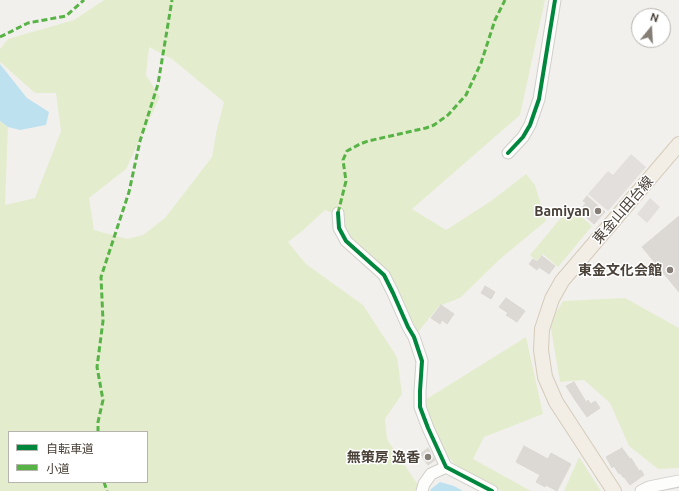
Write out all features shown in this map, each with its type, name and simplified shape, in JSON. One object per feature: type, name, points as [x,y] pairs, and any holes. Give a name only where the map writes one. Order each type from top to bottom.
[{"type":"main road","name":"東金山田台線","points":[[614,491],[556,402],[545,377],[540,350],[542,329],[552,299],[562,280],[679,144]]},
{"type":"street","points":[[508,153],[523,137],[530,125],[539,99],[555,0]]},
{"type":"street","points":[[338,213],[339,228],[346,241],[384,275],[414,337],[422,361],[420,407],[446,467],[492,491]]},
{"type":"street","points":[[422,491],[424,484],[431,474],[446,467]]},
{"type":"street","points":[[641,491],[649,487],[679,481]]},
{"type":"green space","points":[[104,0],[545,0],[520,115],[412,209],[446,230],[491,201],[526,174],[535,185],[546,221],[500,259],[460,298],[439,306],[418,332],[384,269],[349,240],[340,216],[325,210],[288,242],[306,264],[363,305],[397,357],[402,394],[385,419],[387,439],[418,485],[415,491],[0,491],[0,121],[8,127],[5,205],[35,198],[61,131],[56,93],[35,93],[0,62],[0,49],[8,39],[74,20]],"holes":[[[149,47],[172,59],[224,102],[216,133],[212,157],[165,218],[143,235],[127,239],[94,230],[89,198],[126,169],[160,97],[146,75]]]},
{"type":"green space","points":[[570,207],[592,226],[558,267],[543,254],[537,261],[530,255]]},
{"type":"green space","points":[[625,298],[679,328],[679,468],[658,469],[629,446],[610,403],[584,380],[560,382],[550,323],[563,301]]},
{"type":"green space","points":[[526,337],[543,414],[484,437],[473,459],[531,491],[502,491],[455,465],[429,433],[425,400]]},
{"type":"green space","points":[[579,457],[601,491],[564,491]]},
{"type":"shaded area","points":[[631,154],[646,167],[608,211],[588,194],[608,171],[613,175]]},
{"type":"shaded area","points":[[650,198],[660,207],[647,223],[637,214]]},
{"type":"water","points":[[0,64],[27,98],[49,112],[46,125],[20,130],[8,127],[0,121]]},
{"type":"water","points":[[440,482],[454,486],[463,491],[430,491]]},
{"type":"building","points":[[587,196],[605,212],[594,224],[579,211],[586,203],[583,201]]},
{"type":"building","name":"東金文化会館","points":[[679,216],[679,292],[642,247]]},
{"type":"building","points":[[542,256],[555,266],[549,274],[539,267],[537,270],[529,264],[533,259],[537,262]]},
{"type":"building","points":[[485,286],[495,292],[491,299],[481,293]]},
{"type":"building","points":[[506,298],[525,311],[517,322],[506,315],[508,313],[499,307]]},
{"type":"building","points":[[441,305],[454,314],[447,324],[442,320],[440,324],[431,318]]},
{"type":"building","points":[[574,382],[586,402],[588,400],[591,404],[595,401],[600,408],[587,417],[566,386]]},
{"type":"building","points":[[524,446],[548,459],[551,453],[571,464],[557,491],[536,482],[540,475],[516,462]]},
{"type":"building","name":"無策房 逸香","points":[[428,448],[435,460],[428,465],[420,454]]},
{"type":"building","points":[[622,448],[630,459],[631,458],[639,471],[641,470],[644,475],[630,485],[620,473],[619,474],[614,466],[612,468],[606,457]]},
{"type":"marked path","points":[[0,37],[28,23],[66,16],[84,0]]},
{"type":"marked path","points":[[98,431],[98,422],[103,400],[97,367],[103,321],[101,277],[129,192],[140,141],[158,84],[172,0]]},
{"type":"marked path","points":[[338,213],[346,181],[343,160],[347,151],[368,141],[426,128],[434,125],[448,115],[466,95],[481,63],[495,20],[505,0]]},
{"type":"marked path","points":[[104,483],[107,491]]},
{"type":"cycle path","points":[[508,153],[523,137],[530,125],[539,99],[555,0]]},
{"type":"cycle path","points":[[338,213],[339,228],[346,241],[384,275],[414,337],[422,361],[420,407],[446,467],[492,491]]},
{"type":"place","name":"Bamiyan","points":[[598,211]]},
{"type":"place","name":"東金文化会館","points":[[670,270]]},
{"type":"place","name":"無策房 逸香","points":[[428,457]]}]
